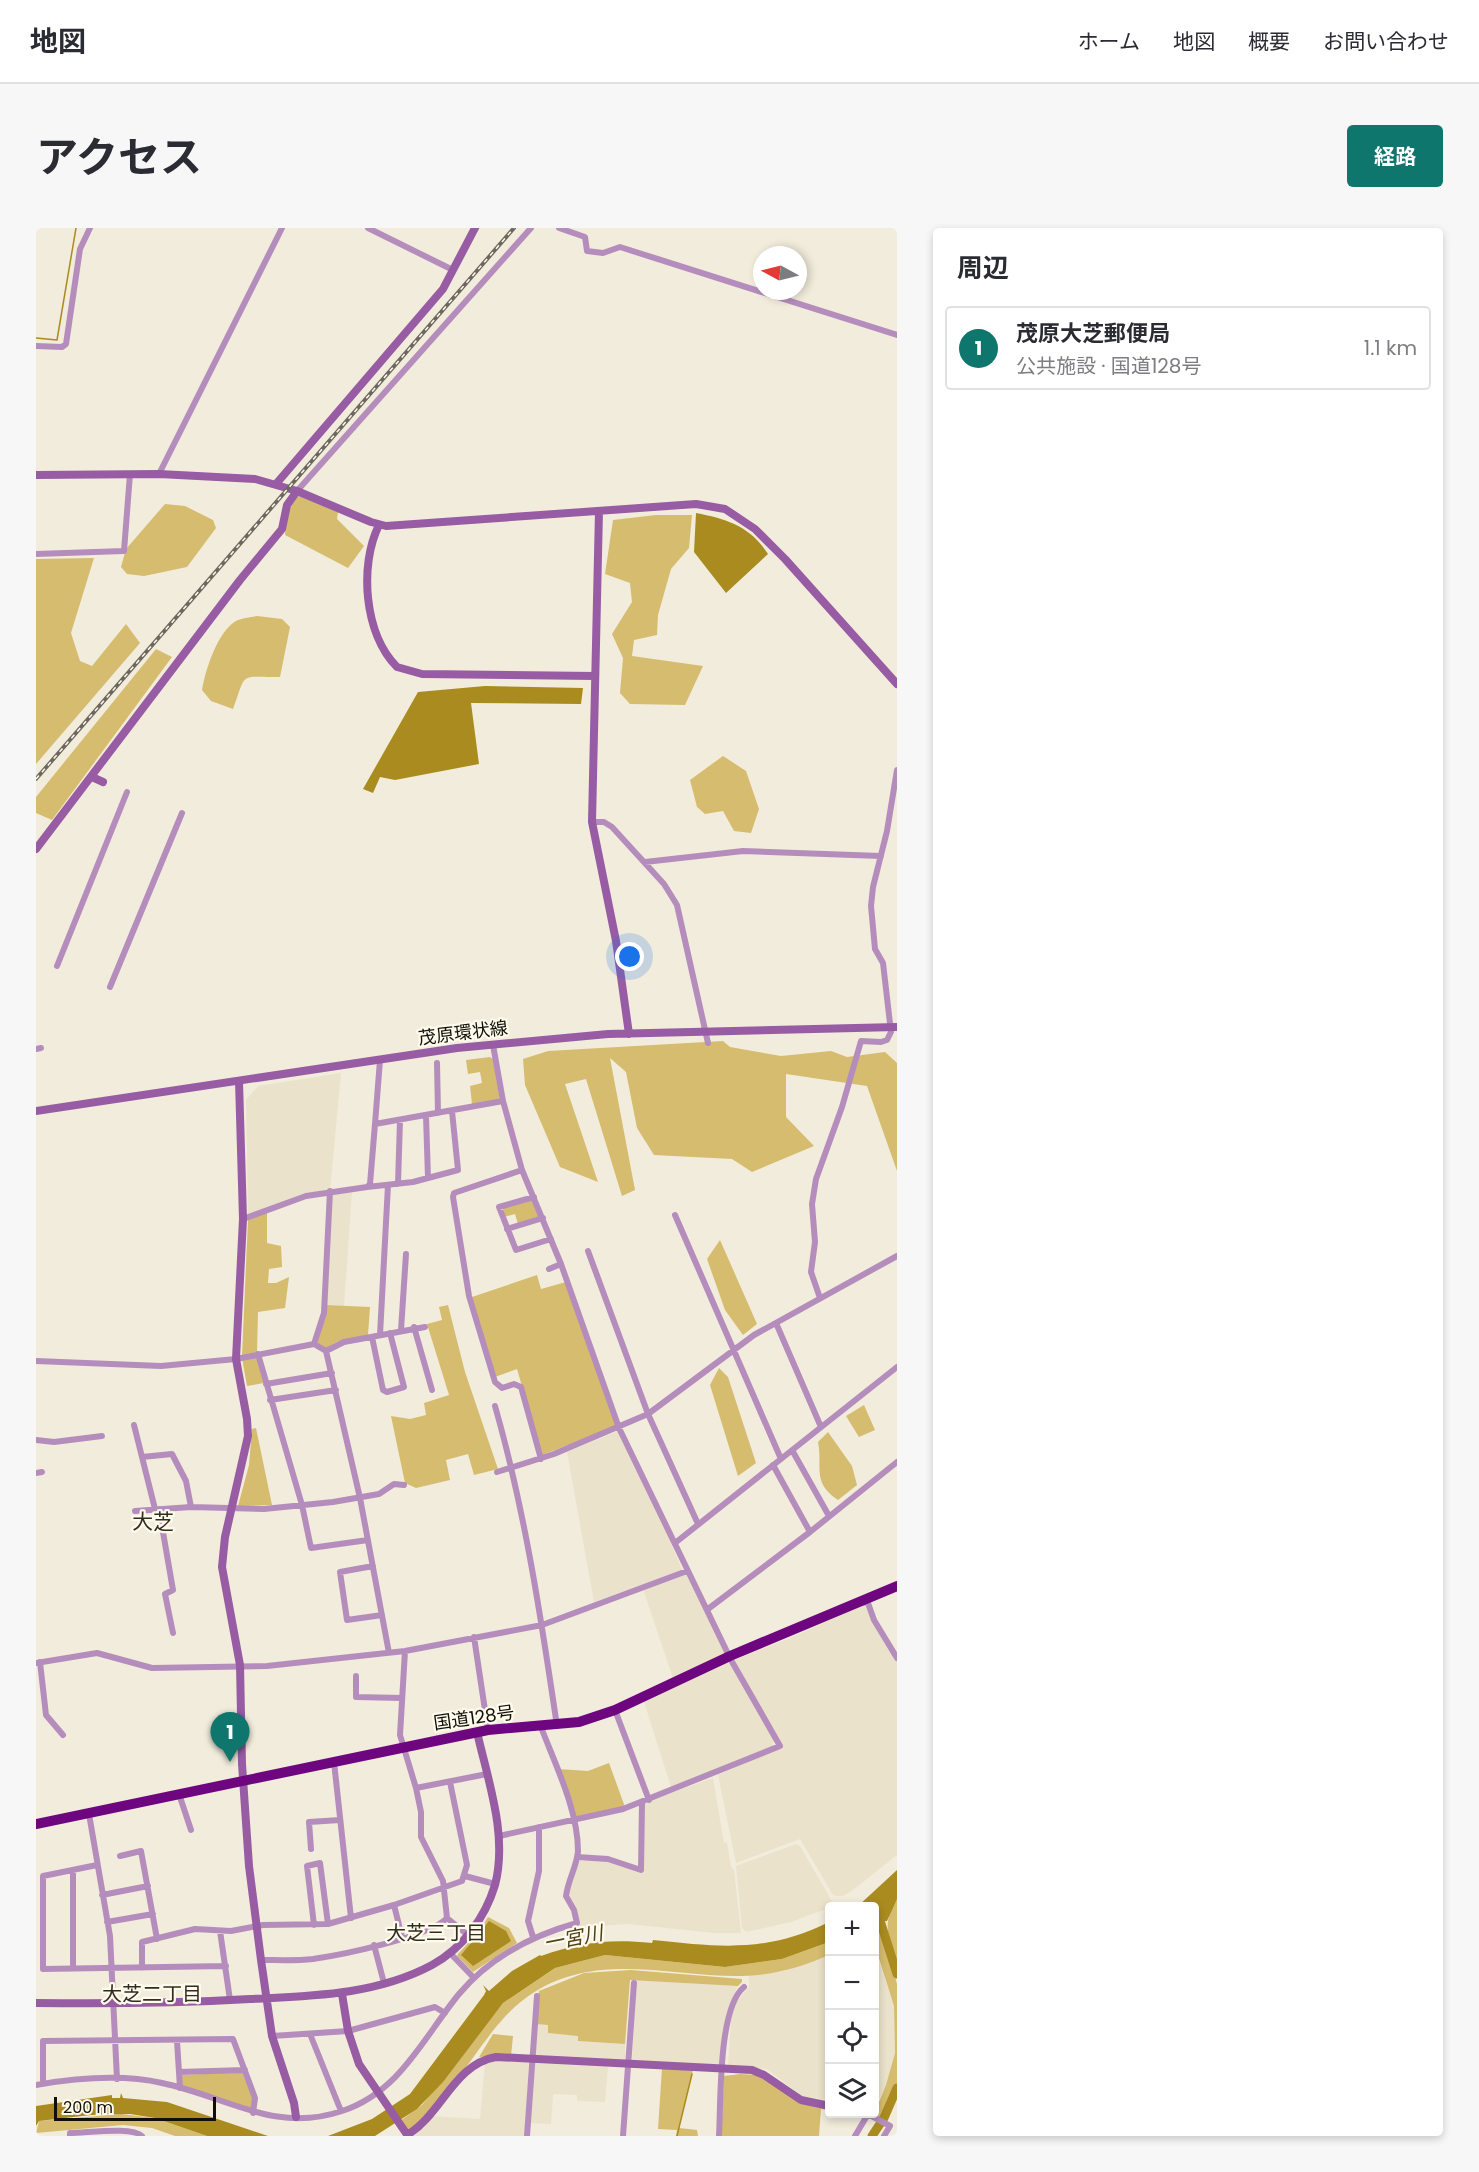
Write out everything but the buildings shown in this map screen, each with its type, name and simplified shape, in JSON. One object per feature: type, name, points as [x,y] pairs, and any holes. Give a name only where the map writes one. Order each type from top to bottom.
[{"type":"highway","name":"国道128号","points":[[36,1824],[483,1731],[557,1726],[579,1722],[615,1710],[730,1656],[897,1586]]},
{"type":"street","points":[[36,346],[62,348],[66,344],[80,249],[90,228]]},
{"type":"street","points":[[159,474],[282,228]]},
{"type":"street","points":[[368,228],[453,270]]},
{"type":"street","points":[[276,484],[444,290],[475,228]]},
{"type":"street","points":[[36,849],[240,580],[282,529],[287,505],[297,491],[531,228]]},
{"type":"street","points":[[559,228],[585,237],[587,251],[603,253],[621,247],[897,335]]},
{"type":"street","points":[[36,554],[124,551],[130,474]]},
{"type":"street","points":[[36,475],[159,474],[255,479],[297,491],[379,525],[394,526],[706,504],[738,516],[786,559],[897,684]]},
{"type":"street","points":[[599,512],[592,822],[616,941],[629,1034]]},
{"type":"street","points":[[379,525],[366,567],[369,605],[375,630],[397,667],[422,674],[595,676]]},
{"type":"street","points":[[820,1298],[811,1272],[814,1242],[812,1204],[816,1179],[842,1107],[861,1041],[887,1040],[893,1027],[883,963],[875,949],[872,924],[873,887],[897,770]]},
{"type":"street","points":[[92,777],[104,782]]},
{"type":"street","points":[[57,966],[127,792]]},
{"type":"street","points":[[110,987],[182,813]]},
{"type":"street","points":[[592,822],[604,822],[612,826],[664,884],[681,916],[708,1042]]},
{"type":"street","points":[[645,862],[743,851],[881,856]]},
{"type":"street","name":"茂原環状線","points":[[36,1111],[493,1045],[629,1034],[893,1027]]},
{"type":"street","points":[[493,1045],[503,1101],[522,1170],[561,1264],[619,1428],[730,1656],[780,1746],[603,1816],[499,1836]]},
{"type":"street","points":[[366,1187],[370,1184],[380,1060]]},
{"type":"street","points":[[437,1064],[438,1113]]},
{"type":"street","points":[[239,1081],[243,1219],[236,1359],[248,1436],[231,1508],[222,1567],[240,1665],[243,1780],[249,1866],[261,1960],[272,2036],[294,2103],[296,2118]]},
{"type":"street","points":[[375,1124],[503,1101]]},
{"type":"street","points":[[243,1219],[280,1204],[330,1191],[398,1184],[458,1170],[452,1111]]},
{"type":"street","points":[[426,1116],[429,1178]]},
{"type":"street","points":[[398,1184],[400,1120]]},
{"type":"street","points":[[522,1170],[454,1193],[453,1197],[469,1296],[495,1382],[502,1388],[514,1383],[520,1387],[541,1459]]},
{"type":"street","points":[[380,1335],[388,1185]]},
{"type":"street","points":[[314,1344],[324,1313],[330,1191]]},
{"type":"street","points":[[534,1197],[499,1208],[507,1229],[516,1250],[551,1239]]},
{"type":"street","points":[[675,1215],[780,1459]]},
{"type":"street","points":[[507,1229],[543,1218]]},
{"type":"street","points":[[588,1251],[648,1414],[698,1524]]},
{"type":"street","points":[[401,1330],[406,1254]]},
{"type":"street","points":[[497,1472],[541,1459],[648,1414],[732,1350],[897,1256]]},
{"type":"street","points":[[549,1269],[561,1264]]},
{"type":"street","points":[[776,1323],[821,1427]]},
{"type":"street","points":[[326,1351],[344,1342],[414,1327],[425,1327]]},
{"type":"street","points":[[414,1327],[432,1390]]},
{"type":"street","points":[[372,1337],[383,1390],[387,1392],[401,1390],[404,1387],[390,1333]]},
{"type":"street","points":[[36,1361],[129,1366],[236,1359],[314,1344],[326,1351],[360,1498],[389,1653]]},
{"type":"street","points":[[258,1354],[302,1505],[310,1548],[368,1540]]},
{"type":"street","points":[[675,1543],[897,1367]]},
{"type":"street","points":[[266,1383],[332,1373]]},
{"type":"street","points":[[270,1400],[336,1390]]},
{"type":"street","points":[[495,1406],[513,1468],[542,1625],[557,1726]]},
{"type":"street","points":[[134,1425],[157,1509],[173,1590],[165,1594],[173,1633]]},
{"type":"street","points":[[36,1440],[54,1442],[102,1436]]},
{"type":"street","points":[[792,1450],[830,1516]]},
{"type":"street","points":[[142,1457],[172,1454],[186,1481],[191,1508]]},
{"type":"street","points":[[708,1609],[810,1532],[897,1462]]},
{"type":"street","points":[[773,1465],[810,1532]]},
{"type":"street","points":[[135,1511],[191,1508],[264,1509],[360,1498],[379,1494],[387,1486],[404,1485]]},
{"type":"street","points":[[373,1566],[340,1572],[347,1620],[382,1615]]},
{"type":"street","points":[[63,1735],[46,1715],[38,1662],[97,1653],[152,1668],[267,1666],[405,1651],[542,1625],[687,1571]]},
{"type":"street","points":[[860,1602],[868,1603],[874,1620],[897,1658]]},
{"type":"street","points":[[36,2003],[113,2005],[342,1994],[416,1973],[450,1953],[468,1936],[483,1913],[495,1884],[499,1836],[487,1774],[474,1637]]},
{"type":"street","points":[[405,1651],[399,1718],[400,1735],[417,1788],[421,1812],[421,1837],[445,1889],[447,1918],[468,1936]]},
{"type":"street","points":[[356,1676],[356,1697],[402,1698]]},
{"type":"street","points":[[577,1857],[608,1859],[641,1870],[645,1801],[615,1710]]},
{"type":"street","points":[[253,2113],[255,2098],[233,2039],[43,2041],[39,2084],[140,2079],[180,2088],[253,2113],[270,2117],[296,2118],[341,2111],[379,2096],[413,2059],[445,2013],[474,1978],[512,1948],[533,1936],[577,1923],[574,1910],[566,1896],[577,1857],[574,1820],[569,1800],[541,1727]]},
{"type":"street","points":[[333,1762],[351,1918]]},
{"type":"street","points":[[417,1788],[487,1774]]},
{"type":"street","points":[[142,1968],[142,1942],[195,1929],[220,1931],[258,1926],[328,1924],[445,1889],[465,1876],[468,1865],[450,1782]]},
{"type":"street","points":[[179,1793],[191,1830]]},
{"type":"street","points":[[89,1814],[107,1922],[112,1968],[117,2079]]},
{"type":"street","points":[[310,1848],[309,1822],[340,1820]]},
{"type":"street","points":[[533,1936],[528,1921],[539,1870],[538,1827]]},
{"type":"street","points":[[120,1856],[141,1851],[157,1939]]},
{"type":"street","points":[[314,1925],[307,1866],[320,1863],[328,1924]]},
{"type":"street","points":[[97,1865],[43,1876],[39,1916],[43,1969],[226,1966]]},
{"type":"street","points":[[73,1871],[73,1968]]},
{"type":"street","points":[[465,1876],[495,1884]]},
{"type":"street","points":[[102,1895],[148,1886]]},
{"type":"street","points":[[394,1905],[402,1937]]},
{"type":"street","points":[[107,1922],[153,1914]]},
{"type":"street","points":[[261,1960],[313,1959],[432,1929],[447,1918]]},
{"type":"street","points":[[220,1931],[230,2000]]},
{"type":"street","points":[[374,1945],[384,1983]]},
{"type":"street","points":[[450,1953],[474,1978]]},
{"type":"street","points":[[623,2136],[634,1983]]},
{"type":"street","points":[[719,2136],[723,2068],[733,1999],[744,1987]]},
{"type":"street","points":[[342,1994],[348,2031],[359,2064],[406,2133],[440,2104],[476,2062],[496,2057],[752,2070],[764,2075],[801,2100],[825,2105]]},
{"type":"street","points":[[527,2136],[537,1996]]},
{"type":"street","points":[[272,2036],[348,2031],[435,2007],[445,2013]]},
{"type":"street","points":[[310,2034],[341,2111]]},
{"type":"street","points":[[177,2041],[180,2088]]},
{"type":"street","points":[[179,2072],[245,2070]]},
{"type":"street","points":[[855,2136],[868,2114],[891,2126],[884,2136]]},
{"type":"street","points":[[70,2136],[70,2133],[120,2131],[134,2132],[142,2136]]},
{"type":"shaded area","points":[[299,496],[338,512],[337,519],[364,546],[348,568],[285,535],[287,515],[294,498]]},
{"type":"shaded area","points":[[165,504],[185,506],[213,520],[216,528],[187,567],[144,576],[127,574],[121,567],[126,549]]},
{"type":"shaded area","points":[[696,513],[737,525],[754,537],[768,554],[726,593],[694,552]]},
{"type":"shaded area","points":[[656,515],[692,515],[689,548],[671,569],[658,615],[657,635],[634,640],[632,656],[703,666],[685,705],[630,704],[620,693],[623,658],[612,634],[632,602],[630,583],[605,574],[613,520]]},
{"type":"shaded area","points":[[94,558],[71,633],[80,661],[92,666],[126,624],[140,643],[36,764],[36,559]]},
{"type":"shaded area","points":[[257,616],[282,619],[290,627],[280,677],[246,679],[240,688],[233,709],[211,701],[202,690],[209,662],[219,641],[224,632],[238,620]]},
{"type":"shaded area","points":[[156,649],[172,657],[52,820],[36,813],[36,797]]},
{"type":"shaded area","points":[[485,686],[583,688],[581,704],[471,703],[479,764],[395,780],[380,777],[373,793],[363,789],[418,692]]},
{"type":"shaded area","points":[[723,756],[746,771],[759,809],[751,833],[734,831],[723,811],[705,814],[697,807],[690,780]]},
{"type":"shaded area","points":[[723,1041],[730,1047],[781,1056],[831,1051],[847,1057],[885,1052],[897,1063],[897,1171],[867,1086],[786,1074],[786,1117],[814,1146],[752,1172],[732,1159],[654,1155],[637,1128],[626,1072],[610,1058],[635,1190],[622,1196],[586,1079],[565,1084],[598,1182],[560,1167],[525,1085],[523,1059],[548,1051]]},
{"type":"shaded area","points":[[490,1057],[493,1059],[500,1100],[472,1104],[470,1086],[482,1083],[480,1072],[468,1074],[466,1060]]},
{"type":"shaded area","points":[[341,1073],[330,1190],[282,1202],[248,1216],[246,1100],[258,1086]]},
{"type":"shaded area","points":[[352,1191],[344,1306],[326,1305],[331,1193]]},
{"type":"shaded area","points":[[530,1199],[534,1201],[540,1216],[518,1224],[515,1214],[504,1217],[503,1208]]},
{"type":"shaded area","points":[[267,1212],[267,1243],[281,1246],[282,1267],[269,1269],[268,1283],[276,1283],[289,1277],[285,1308],[258,1312],[257,1352],[242,1355],[248,1220]]},
{"type":"shaded area","points":[[720,1240],[757,1324],[743,1335],[725,1310],[707,1259]]},
{"type":"shaded area","points":[[537,1275],[541,1289],[566,1282],[616,1427],[542,1455],[517,1369],[495,1377],[472,1297]]},
{"type":"shaded area","points":[[326,1305],[370,1307],[368,1335],[337,1342],[325,1349],[317,1344]]},
{"type":"shaded area","points":[[448,1305],[465,1372],[498,1469],[474,1475],[468,1454],[446,1460],[450,1480],[416,1488],[405,1483],[391,1416],[410,1419],[426,1415],[424,1403],[449,1395],[427,1324],[442,1320],[439,1307]]},
{"type":"shaded area","points":[[256,1356],[264,1383],[247,1386],[242,1358]]},
{"type":"shaded area","points":[[719,1368],[728,1377],[756,1463],[738,1476],[710,1385]]},
{"type":"shaded area","points":[[864,1405],[875,1430],[859,1437],[846,1416]]},
{"type":"shaded area","points":[[256,1428],[272,1505],[238,1506],[249,1465],[252,1429]]},
{"type":"shaded area","points":[[618,1431],[673,1541],[671,1544],[682,1570],[594,1602],[567,1452]]},
{"type":"shaded area","points":[[828,1432],[852,1466],[857,1485],[838,1500],[824,1487],[820,1474],[818,1442]]},
{"type":"shaded area","points":[[689,1575],[726,1654],[673,1678],[643,1589]]},
{"type":"shaded area","points":[[866,1604],[897,1657],[897,1855],[853,1890],[843,1896],[838,1896],[833,1895],[800,1839],[736,1863],[718,1775],[783,1747],[734,1660]]},
{"type":"shaded area","points":[[727,1663],[730,1664],[774,1740],[772,1746],[672,1790],[644,1702]]},
{"type":"shaded area","points":[[609,1763],[625,1807],[576,1818],[558,1769],[588,1771]]},
{"type":"shaded area","points":[[713,1778],[724,1843],[727,1842],[731,1867],[734,1870],[741,1933],[714,1933],[628,1924],[580,1927],[576,1907],[569,1894],[579,1861],[606,1861],[643,1873],[644,1803]]},
{"type":"shaded area","points":[[796,1844],[800,1846],[832,1902],[825,1902],[825,1909],[791,1922],[746,1932],[742,1928],[736,1866]]},
{"type":"shaded area","points":[[897,1870],[897,1899],[887,1921],[879,1922],[879,1902],[862,1902]]},
{"type":"shaded area","points":[[897,1899],[897,1969],[889,1942],[888,1925],[889,1916]]},
{"type":"shaded area","points":[[488,1917],[509,1928],[517,1943],[473,1972],[457,1956]]},
{"type":"shaded area","points":[[489,1921],[506,1931],[511,1941],[473,1966],[461,1955]]},
{"type":"shaded area","points":[[879,1923],[882,1927],[897,1984],[897,2083],[882,2119],[879,2117],[879,2102],[895,2053],[894,2006],[879,1959]]},
{"type":"shaded area","points":[[825,1924],[825,1943],[782,1959],[725,1967],[605,1955],[555,1968],[503,2003],[443,2082],[417,2109],[375,2136],[328,2136],[372,2119],[410,2094],[484,1995],[486,1991],[483,1985],[489,1991],[512,1971],[540,1955],[583,1945],[622,1941],[652,1943],[653,1940],[722,1946],[743,1945],[785,1939]]},
{"type":"shaded area","points":[[825,1943],[825,1957],[775,1973],[741,1976],[611,1969],[586,1972],[561,1979],[523,2000],[500,2022],[447,2092],[408,2132],[400,2121],[422,2105],[503,2003],[555,1968],[605,1955],[725,1967],[782,1959]]},
{"type":"shaded area","points":[[825,1956],[825,2099],[802,2096],[767,2069],[728,2066],[731,2020],[736,2002],[749,1987],[749,1975],[784,1971]]},
{"type":"shaded area","points":[[879,1961],[894,2006],[895,2053],[886,2085],[879,2100]]},
{"type":"shaded area","points":[[631,1970],[742,1979],[742,1982],[738,1986],[630,1980],[625,2044],[578,2041],[578,2036],[548,2033],[548,2025],[536,2024],[539,1991],[584,1973]]},
{"type":"shaded area","points":[[637,1980],[738,1986],[730,2004],[719,2067],[632,2060]]},
{"type":"shaded area","points":[[536,2024],[548,2025],[548,2033],[579,2036],[579,2041],[625,2044],[625,2061],[533,2057]]},
{"type":"shaded area","points":[[493,2034],[513,2036],[511,2056],[479,2057]]},
{"type":"shaded area","points":[[529,2062],[525,2136],[414,2136],[432,2116],[480,2119],[485,2063]]},
{"type":"shaded area","points":[[533,2063],[608,2067],[605,2102],[577,2101],[577,2095],[553,2094],[551,2124],[530,2123]]},
{"type":"shaded area","points":[[662,2068],[693,2070],[679,2128],[697,2130],[698,2136],[676,2136],[677,2130],[658,2129]]},
{"type":"shaded area","points":[[242,2072],[253,2097],[251,2109],[181,2085],[181,2075]]},
{"type":"shaded area","points":[[757,2075],[790,2096],[825,2107],[825,2110],[821,2109],[819,2136],[721,2136],[724,2076]]},
{"type":"shaded area","points":[[121,2093],[123,2098],[167,2102],[268,2136],[207,2136],[155,2118],[130,2114],[91,2115],[39,2121],[36,2126],[36,2106],[112,2095],[112,2098],[120,2098]]},
{"type":"shaded area","points":[[121,2114],[155,2118],[207,2136],[175,2136],[152,2128],[123,2125],[36,2133],[39,2121]]},
{"type":"waterway","points":[[36,338],[57,340],[76,228]]},
{"type":"waterway","points":[[879,1917],[897,1974]]},
{"type":"waterway","points":[[677,2136],[692,2074]]},
{"type":"waterway","points":[[872,2136],[884,2118],[897,2088]]},
{"type":"railway","points":[[36,779],[514,228]]},
{"type":"place","name":"茂原大芝郵便局","points":[[230,1762]]},
{"type":"district","name":"大芝","points":[[153,1522]]},
{"type":"district","name":"大芝三丁目","points":[[436,1933]]},
{"type":"district","name":"大芝二丁目","points":[[152,1994]]},
{"type":"water label","name":"一宮川","points":[[573,1938]]}]
